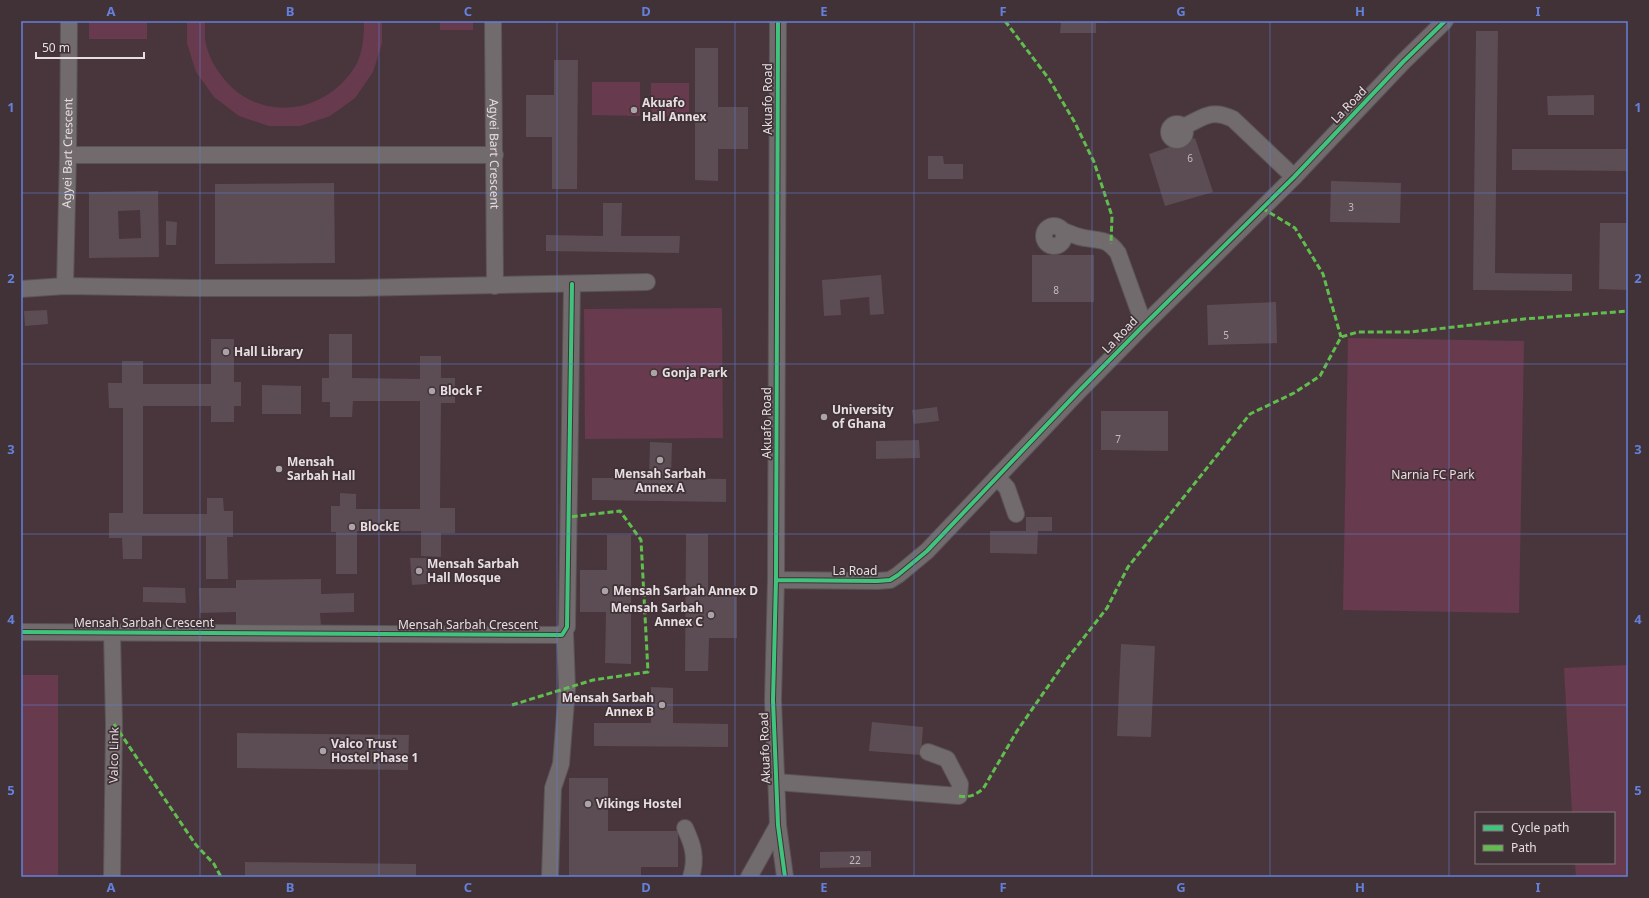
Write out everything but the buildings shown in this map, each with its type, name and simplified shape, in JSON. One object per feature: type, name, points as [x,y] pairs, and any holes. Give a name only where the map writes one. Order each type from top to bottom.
[{"type":"street","name":"Agyei Bart Crescent","points":[[65,286],[69,21]]},
{"type":"street","name":"Agyei Bart Crescent","points":[[493,21],[496,286]]},
{"type":"street","name":"Akuafo Road","points":[[778,21],[779,206],[776,580],[773,700],[778,825],[785,877]]},
{"type":"street","name":"La Road","points":[[776,580],[890,580],[927,551],[1144,325],[1294,177],[1403,62],[1445,21]]},
{"type":"street","points":[[1184,127],[1213,113],[1226,115],[1233,119],[1294,177]]},
{"type":"street","points":[[68,155],[495,155]]},
{"type":"street","points":[[1063,231],[1085,238],[1099,239],[1111,244],[1118,253],[1144,325]]},
{"type":"street","points":[[21,289],[65,286],[302,288],[496,286],[647,282]]},
{"type":"street","points":[[550,877],[553,788],[561,764],[567,688],[565,632],[567,619],[572,284]]},
{"type":"street","points":[[997,478],[1007,488],[1013,501],[1016,514]]},
{"type":"street","name":"Mensah Sarbah Crescent","points":[[21,632],[562,635],[565,632]]},
{"type":"street","name":"Valco Link","points":[[112,632],[114,724],[112,877]]},
{"type":"street","points":[[776,782],[959,796],[960,784],[947,759],[928,752]]},
{"type":"street","points":[[749,877],[778,825]]},
{"type":"street","points":[[684,828],[693,844],[693,870],[691,877]]},
{"type":"shaded area","name":"University of Ghana","points":[[21,21],[1628,21],[1628,877],[21,877]]},
{"type":"green space","points":[[89,21],[147,21],[147,39],[89,39]]},
{"type":"green space","points":[[187,21],[205,21],[205,39],[207,49],[215,67],[236,91],[253,101],[271,107],[290,108],[309,103],[327,95],[343,82],[356,65],[360,55],[362,49],[364,21],[382,21],[382,43],[373,72],[355,98],[330,116],[300,126],[269,126],[239,116],[214,97],[196,72],[187,43]]},
{"type":"green space","points":[[440,21],[473,21],[473,30],[440,30]]},
{"type":"green space","points":[[592,82],[640,82],[640,116],[592,115]]},
{"type":"green space","points":[[651,83],[689,83],[689,117],[651,116]]},
{"type":"green space","name":"Gonja Park","points":[[722,308],[723,438],[585,439],[584,309]]},
{"type":"green space","name":"Narnia FC Park","points":[[1348,338],[1524,341],[1519,613],[1343,610]]},
{"type":"green space","points":[[1628,665],[1628,877],[1576,877],[1575,864],[1615,864],[1615,812],[1572,812],[1564,668]]},
{"type":"green space","points":[[21,675],[58,675],[58,877],[21,877]]},
{"type":"marked path","points":[[1005,21],[1049,79],[1074,121],[1094,162],[1112,216],[1111,244]]},
{"type":"marked path","points":[[1262,208],[1295,228],[1323,274],[1341,337]]},
{"type":"marked path","points":[[959,796],[972,796],[983,789],[1017,731],[1067,659],[1107,608],[1128,567],[1250,414],[1294,393],[1320,376],[1341,337],[1358,332],[1410,332],[1524,319],[1628,311]]},
{"type":"marked path","points":[[512,705],[593,680],[648,672],[641,540],[620,511],[569,517]]},
{"type":"marked path","points":[[114,724],[196,845],[214,864],[221,877]]},
{"type":"cycle path","points":[[778,21],[776,580],[773,700],[778,825],[785,877]]},
{"type":"cycle path","points":[[776,580],[890,580],[927,551],[1077,393],[1294,177],[1403,62],[1445,21]]},
{"type":"cycle path","points":[[21,632],[562,635],[567,627],[572,284]]},
{"type":"place","name":"Akuafo Hall Annex","points":[[634,110]]},
{"type":"place","name":"Hall Library","points":[[226,352]]},
{"type":"place","name":"Gonja Park","points":[[654,373]]},
{"type":"place","name":"Block F","points":[[432,391]]},
{"type":"place","name":"University of Ghana","points":[[824,417]]},
{"type":"place","name":"Mensah Sarbah Annex A","points":[[660,460]]},
{"type":"place","name":"Mensah Sarbah Hall","points":[[279,469]]},
{"type":"place","name":"BlockE","points":[[352,527]]},
{"type":"place","name":"Mensah Sarbah Hall Mosque","points":[[419,571]]},
{"type":"place","name":"Mensah Sarbah Annex D","points":[[605,591]]},
{"type":"place","name":"Mensah Sarbah Annex C","points":[[711,615]]},
{"type":"place","name":"Mensah Sarbah Annex B","points":[[662,705]]},
{"type":"place","name":"Valco Trust Hostel Phase 1","points":[[323,751]]},
{"type":"place","name":"Vikings Hostel","points":[[588,804]]}]
